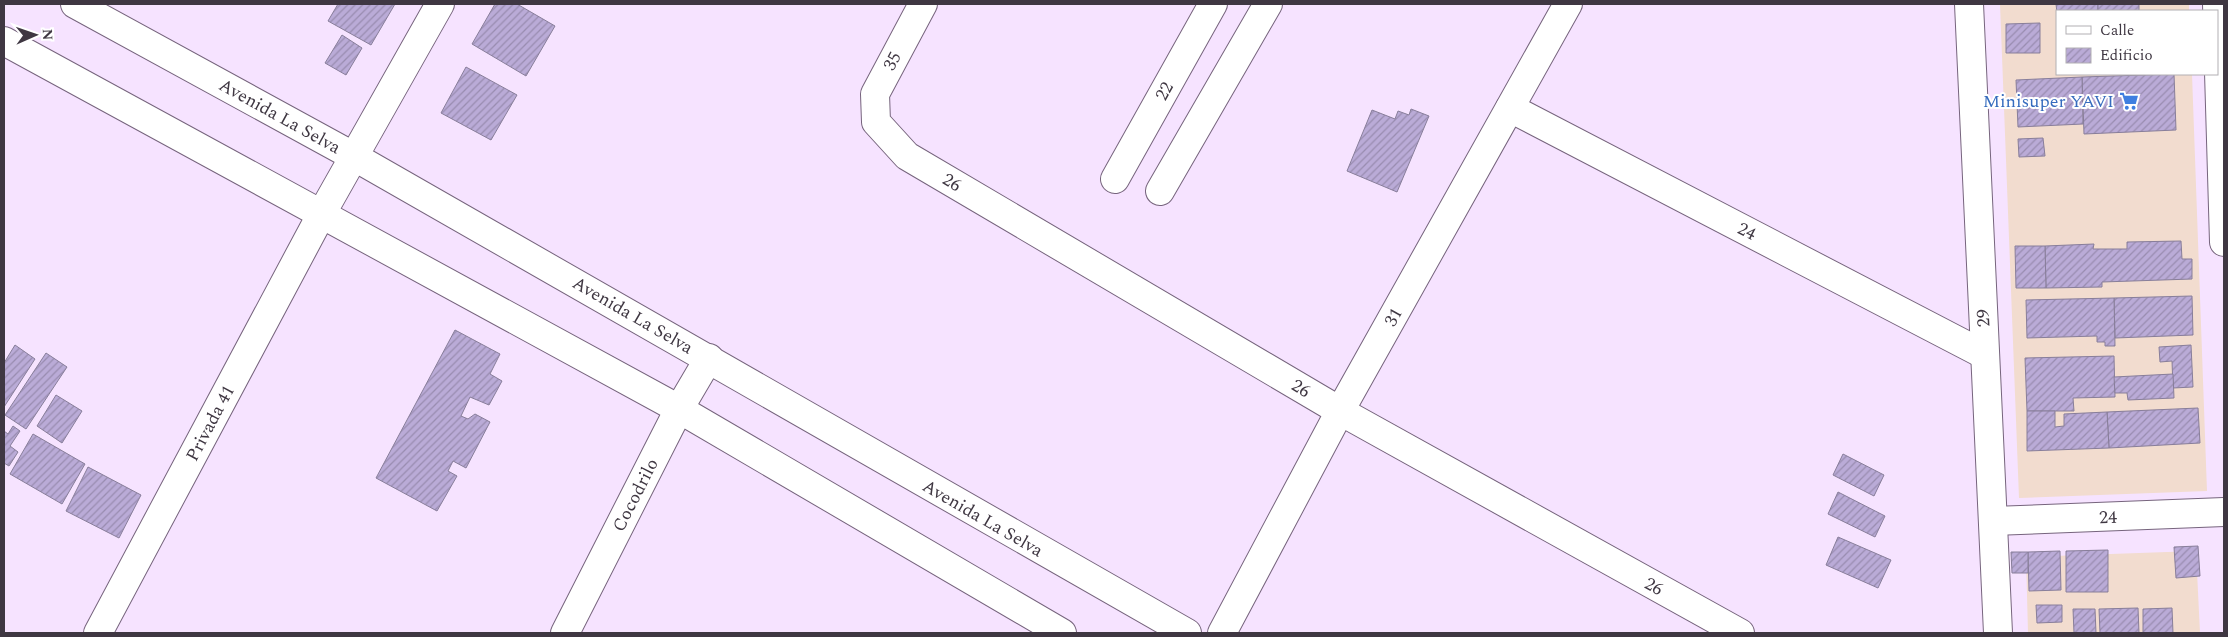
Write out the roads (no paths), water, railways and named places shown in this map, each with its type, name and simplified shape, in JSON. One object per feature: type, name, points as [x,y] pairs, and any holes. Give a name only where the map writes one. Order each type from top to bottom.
[{"type":"street","name":"Avenida La Selva","points":[[75,4],[353,156],[709,358],[1067,567],[1186,633]]},
{"type":"street","name":"Privada 41","points":[[98,633],[322,213],[440,4]]},
{"type":"street","name":"35","points":[[876,122],[875,94],[923,4]]},
{"type":"street","name":"22","points":[[1115,179],[1213,4]]},
{"type":"street","points":[[1160,192],[1268,4]]},
{"type":"street","name":"31","points":[[1222,633],[1340,411],[1568,4]]},
{"type":"street","name":"29","points":[[1969,4],[1998,633]]},
{"type":"street","points":[[4,41],[679,409],[1051,630]]},
{"type":"street","points":[[2218,64],[2224,242]]},
{"type":"street","name":"24","points":[[1510,108],[1985,355]]},
{"type":"street","name":"26","points":[[876,122],[907,156],[1340,411],[1740,633]]},
{"type":"street","name":"Cocodrilo","points":[[565,633],[679,409],[709,358]]},
{"type":"street","name":"24","points":[[1993,521],[2224,512]]},
{"type":"place","name":"Minisuper YAVI","points":[[2129,101]]}]
